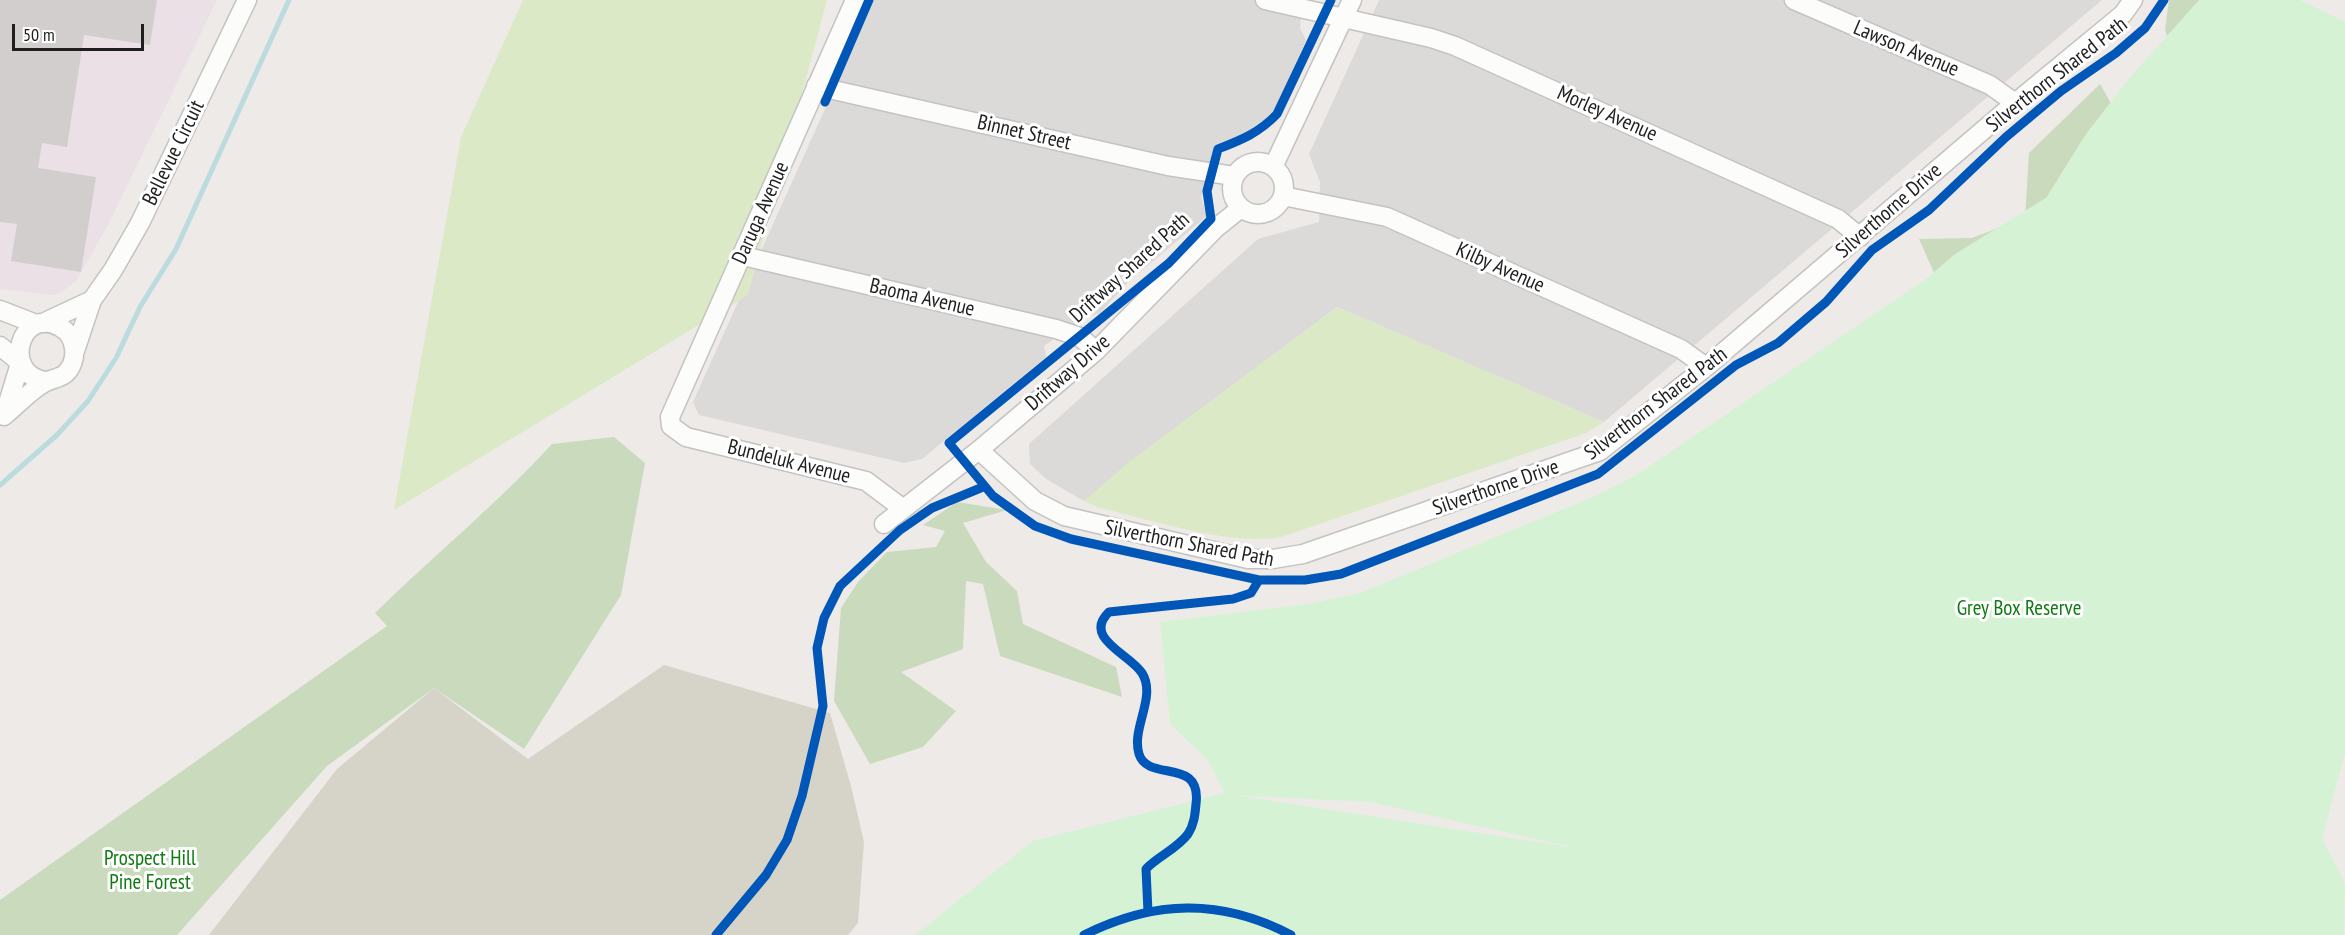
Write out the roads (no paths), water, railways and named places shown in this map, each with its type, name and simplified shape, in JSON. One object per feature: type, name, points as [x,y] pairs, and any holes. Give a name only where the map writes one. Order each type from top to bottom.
[{"type":"street","name":"Bellevue Circuit","points":[[75,351],[92,300],[108,279],[140,223],[247,0]]},
{"type":"street","name":"Daruga Avenue","points":[[671,426],[670,417],[673,404],[743,256],[855,0]]},
{"type":"street","name":"Morley Avenue","points":[[1265,0],[1455,46],[1839,219],[1860,237]]},
{"type":"street","points":[[1274,165],[1352,0]]},
{"type":"street","name":"Lawson Avenue","points":[[1794,0],[1990,85],[2015,103]]},
{"type":"street","name":"Silverthorne Drive","points":[[979,450],[1035,501],[1064,516],[1221,554],[1273,559],[1303,554],[1600,451],[1706,368],[2015,103],[2123,14],[2133,0]]},
{"type":"street","name":"Binnet Street","points":[[816,86],[1168,166],[1234,176]]},
{"type":"street","points":[[1254,161],[1274,165],[1284,185],[1283,196],[1278,205],[1264,213],[1248,213],[1233,199],[1231,188],[1234,176],[1239,169],[1254,161]]},
{"type":"street","name":"Kilby Avenue","points":[[1283,196],[1387,218],[1680,349],[1706,368]]},
{"type":"street","name":"Driftway Drive","points":[[884,524],[979,450],[1096,351],[1199,249],[1216,228],[1241,208]]},
{"type":"street","name":"Baoma Avenue","points":[[743,256],[1056,329],[1080,337],[1096,351]]},
{"type":"street","name":"Bellevue Circuit","points":[[40,324],[92,300]]},
{"type":"street","points":[[0,310],[40,324],[60,326],[68,333],[75,351],[74,360],[63,375],[45,381],[2,419]]},
{"type":"street","points":[[2,419],[18,363],[18,343],[28,328],[40,324]]},
{"type":"street","points":[[0,346],[28,375],[45,381]]},
{"type":"street","name":"Bundeluk Avenue","points":[[671,426],[686,437],[866,481],[902,508]]},
{"type":"waterway","points":[[0,485],[57,435],[88,401],[116,358],[140,307],[176,249],[289,0]]},
{"type":"park label","name":"Grey Box Reserve","points":[[2019,609]]},
{"type":"park label","name":"Prospect Hill Pine Forest","points":[[150,871]]}]
